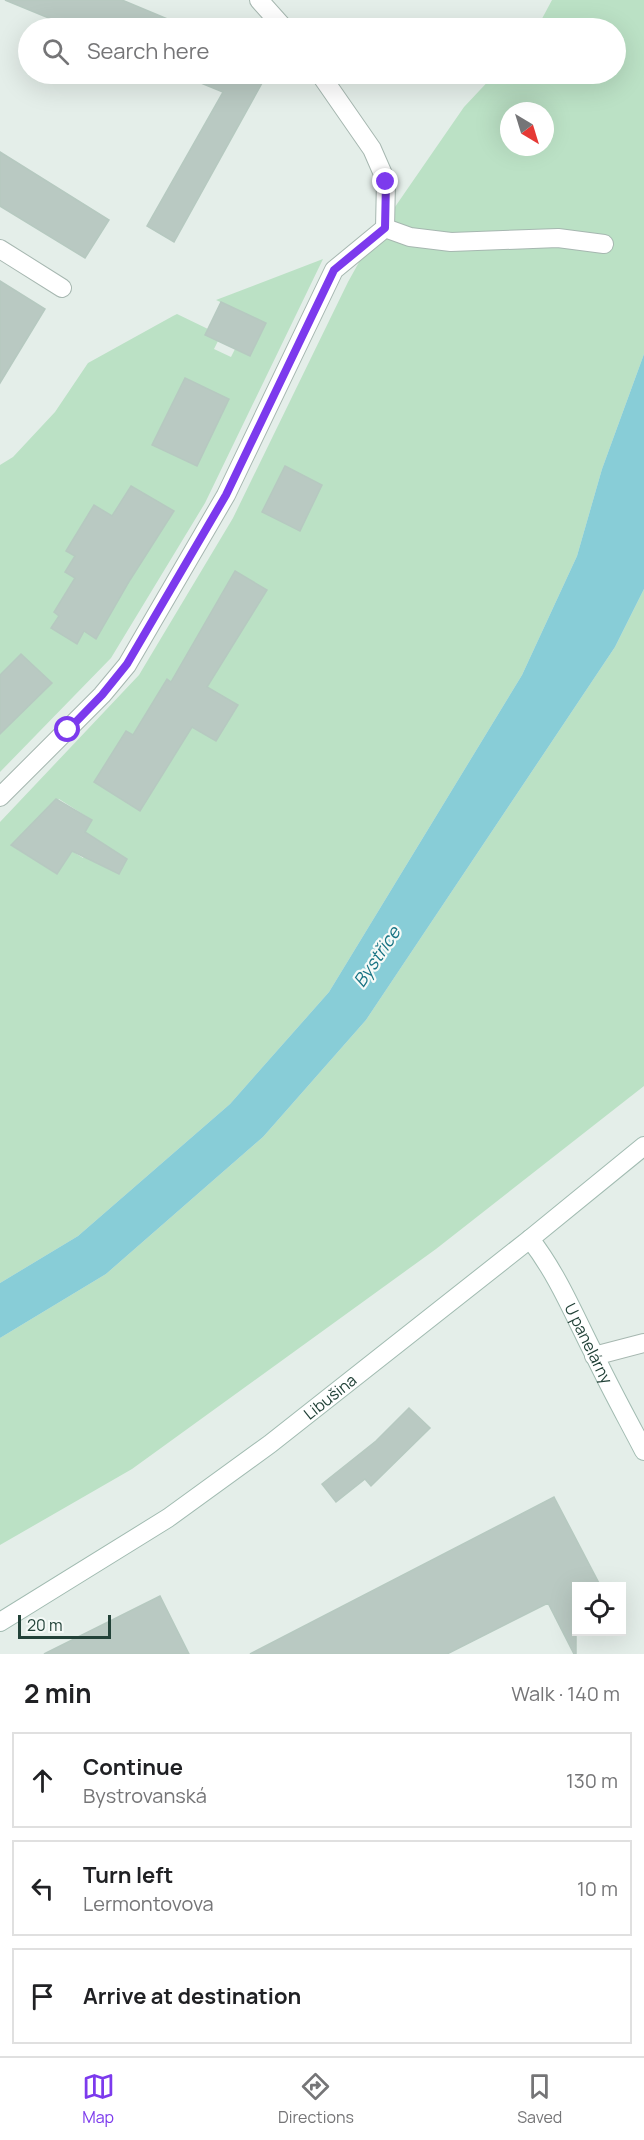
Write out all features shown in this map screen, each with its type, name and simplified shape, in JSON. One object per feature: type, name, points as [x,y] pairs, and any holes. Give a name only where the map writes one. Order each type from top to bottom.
[{"type":"street","points":[[259,0],[275,18]]},
{"type":"street","points":[[0,796],[102,695],[127,664],[226,495],[334,270],[385,228],[386,182],[377,159],[372,148],[327,84]]},
{"type":"street","points":[[385,228],[410,237],[451,242],[558,238],[604,244]]},
{"type":"street","points":[[0,249],[62,288]]},
{"type":"street","name":"Libušina","points":[[0,1622],[168,1518],[270,1444],[644,1146]]},
{"type":"street","name":"U panelárny","points":[[530,1239],[545,1258],[563,1288],[594,1356],[644,1451]]},
{"type":"street","points":[[594,1356],[644,1343]]},
{"type":"green space","points":[[552,0],[644,0],[644,354],[602,469],[577,556],[522,675],[329,992],[230,1104],[78,1236],[0,1283],[0,822],[139,675],[233,518],[348,282],[368,246],[464,107],[486,84],[626,84],[626,18],[542,18]],"holes":[[[59,799],[92,820],[85,832],[94,838],[83,858],[72,851],[57,874],[12,846]]]},
{"type":"green space","points":[[323,259],[205,503],[111,658],[0,772],[0,465],[13,457],[55,412],[88,363],[177,314],[208,329],[218,341],[214,349],[231,357],[235,349],[250,356],[266,323],[216,300]]},
{"type":"green space","points":[[644,589],[644,1086],[436,1249],[132,1469],[0,1545],[0,1338],[106,1274],[263,1137],[366,1020],[615,647]]},
{"type":"water","name":"Bystřice","points":[[644,354],[644,589],[615,647],[366,1020],[263,1137],[106,1274],[0,1338],[0,1283],[78,1236],[230,1104],[329,992],[522,675],[577,556],[602,469]]},
{"type":"building","points":[[5,0],[122,0],[165,18],[49,18]]},
{"type":"building","points":[[203,84],[261,84],[174,242],[147,226],[223,92]]},
{"type":"building","points":[[0,152],[109,220],[85,258],[0,206]]},
{"type":"building","points":[[0,281],[45,309],[0,383]]},
{"type":"building","points":[[221,302],[266,323],[250,356],[205,335]]},
{"type":"building","points":[[185,378],[229,399],[197,466],[152,445]]},
{"type":"building","points":[[285,466],[322,485],[300,531],[262,512]]},
{"type":"building","points":[[131,486],[174,511],[96,639],[84,631],[77,644],[51,628],[59,616],[54,612],[75,578],[65,572],[75,556],[66,551],[94,505],[112,516]]},
{"type":"building","points":[[235,571],[267,590],[207,687],[238,705],[216,741],[192,727],[140,811],[94,782],[126,731],[133,735],[167,679],[171,682]]},
{"type":"building","points":[[21,654],[52,683],[0,734],[0,675]]},
{"type":"building","points":[[56,799],[92,820],[85,832],[127,859],[119,874],[72,851],[57,874],[11,845]]},
{"type":"building","points":[[409,1408],[430,1428],[371,1486],[365,1479],[336,1502],[322,1484],[376,1441]]},
{"type":"building","points":[[554,1497],[598,1582],[572,1582],[572,1636],[576,1636],[576,1654],[548,1603],[447,1654],[250,1654]]},
{"type":"building","points":[[160,1596],[189,1654],[44,1654]]},
{"type":"route","points":[[68,730],[102,695],[127,664],[226,495],[334,270],[385,228],[386,182]]}]
